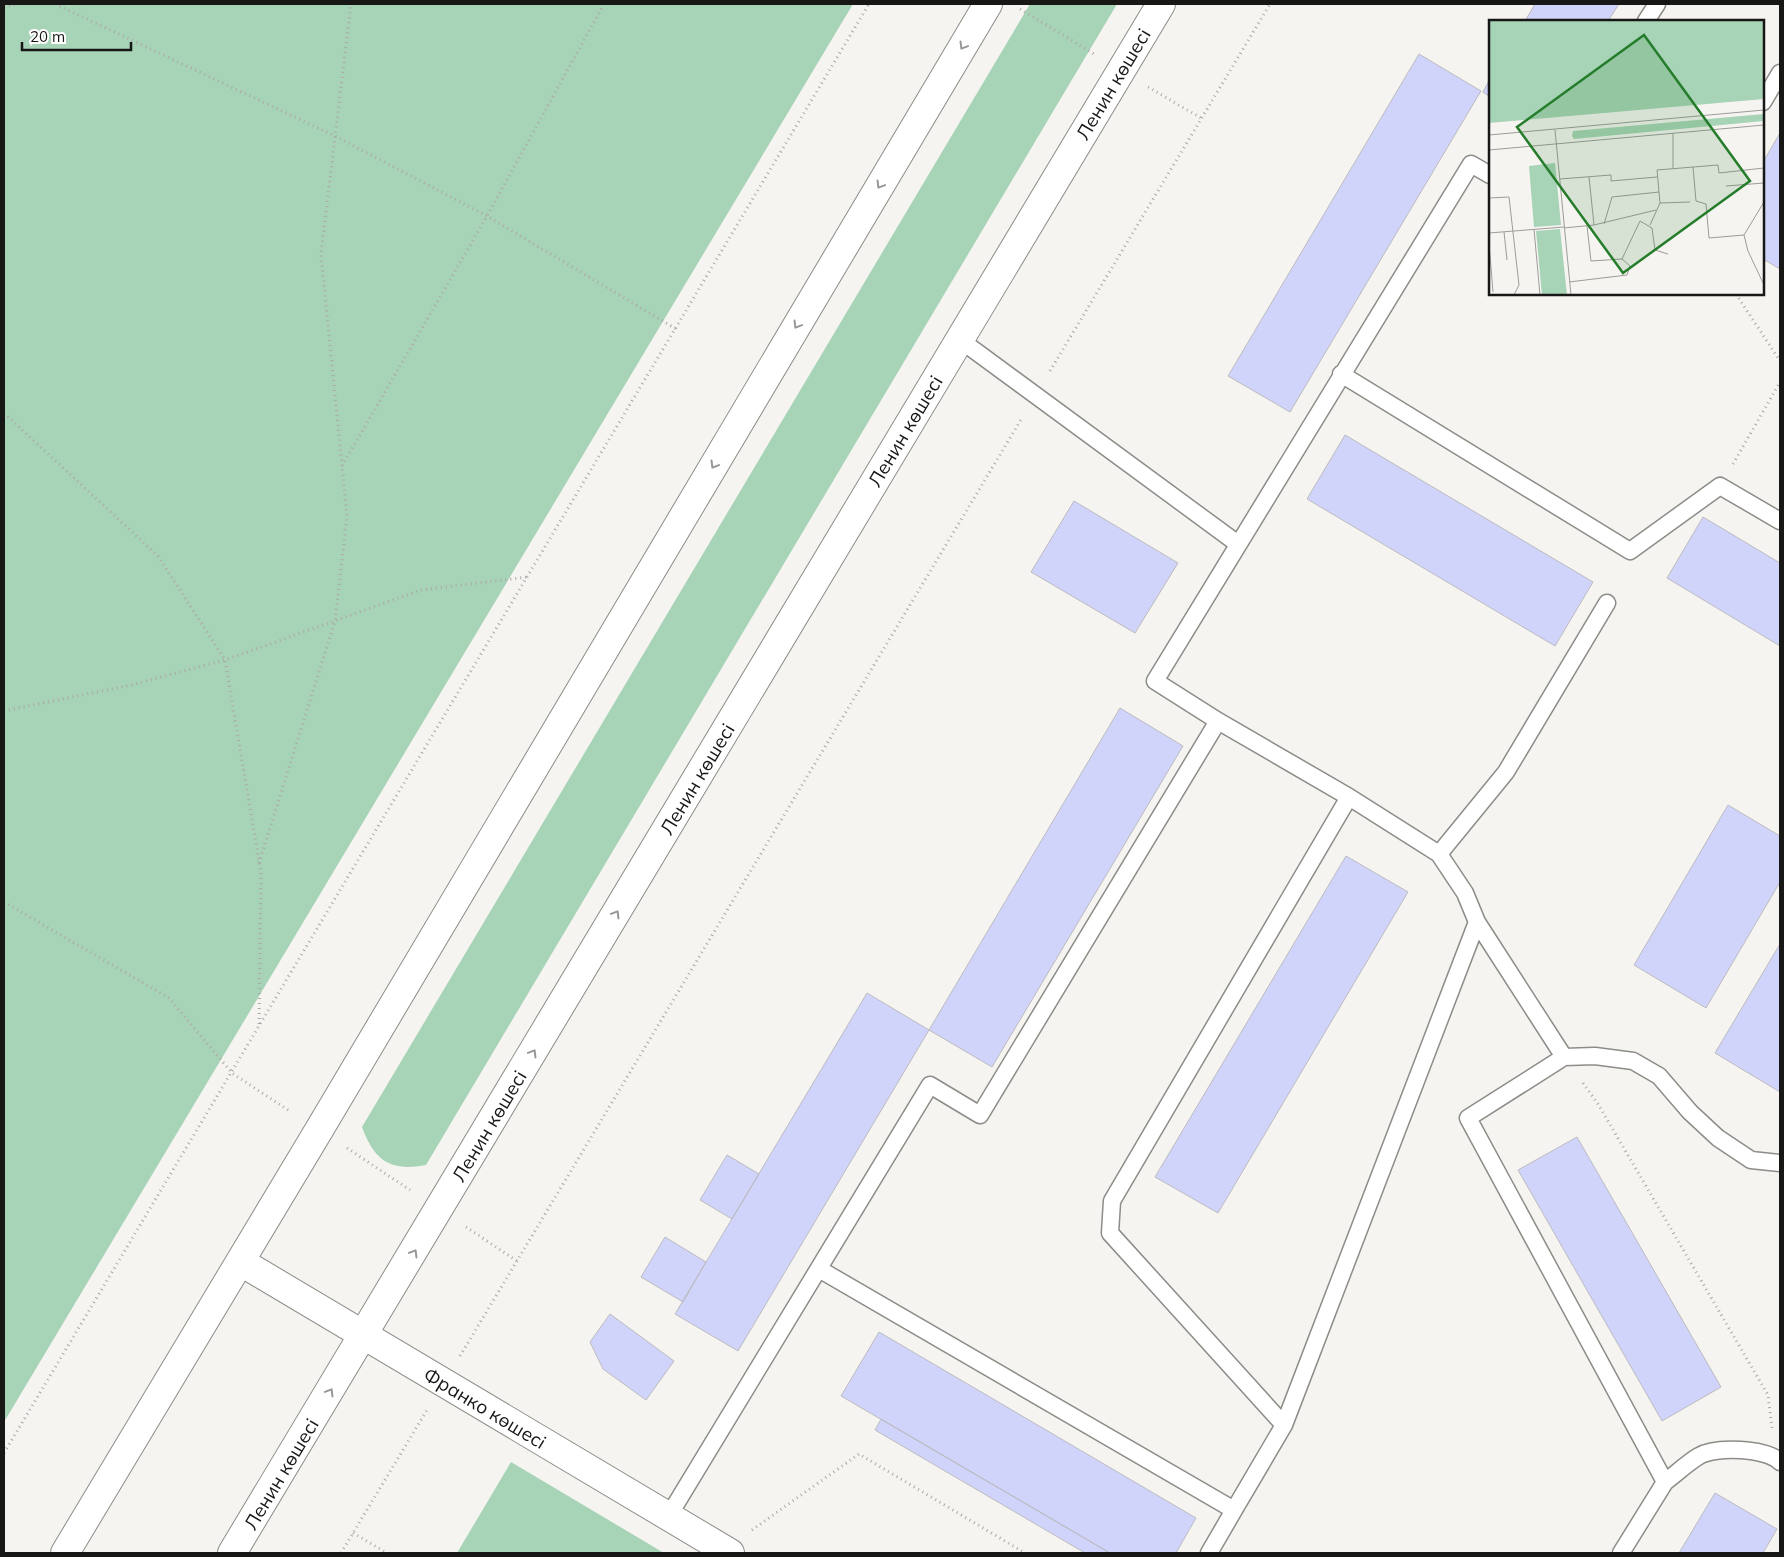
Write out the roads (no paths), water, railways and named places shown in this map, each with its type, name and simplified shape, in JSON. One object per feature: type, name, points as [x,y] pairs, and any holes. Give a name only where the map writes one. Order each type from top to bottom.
[{"type":"main road","points":[[65,1553],[241,1262],[988,4]]},
{"type":"main road","name":"Ленин көшесі","points":[[232,1553],[440,1210],[1161,4]]},
{"type":"main road","name":"Франко көшесі","points":[[241,1262],[727,1551]]},
{"type":"lane","points":[[1647,20],[1657,4]]},
{"type":"lane","points":[[1764,100],[1780,72]]},
{"type":"lane","points":[[1489,173],[1471,164],[1340,374],[1156,681],[1218,721],[1349,797],[1439,854],[1465,893],[1477,922],[1564,1057]]},
{"type":"lane","points":[[959,340],[1238,544]]},
{"type":"lane","points":[[1340,374],[1630,551],[1720,486],[1780,521]]},
{"type":"lane","points":[[1439,854],[1506,772],[1607,603]]},
{"type":"lane","points":[[668,1517],[930,1086],[980,1115],[1218,721]]},
{"type":"lane","points":[[1284,1425],[1110,1233],[1112,1201],[1349,797]]},
{"type":"lane","points":[[1209,1553],[1284,1425],[1477,922]]},
{"type":"lane","points":[[1665,1482],[1468,1118],[1564,1057],[1595,1056],[1633,1061],[1659,1076],[1690,1112],[1718,1138],[1751,1160],[1780,1163]]},
{"type":"lane","points":[[819,1269],[1234,1510]]},
{"type":"lane","points":[[1621,1553],[1665,1482],[1700,1454],[1736,1449],[1778,1460]]}]
